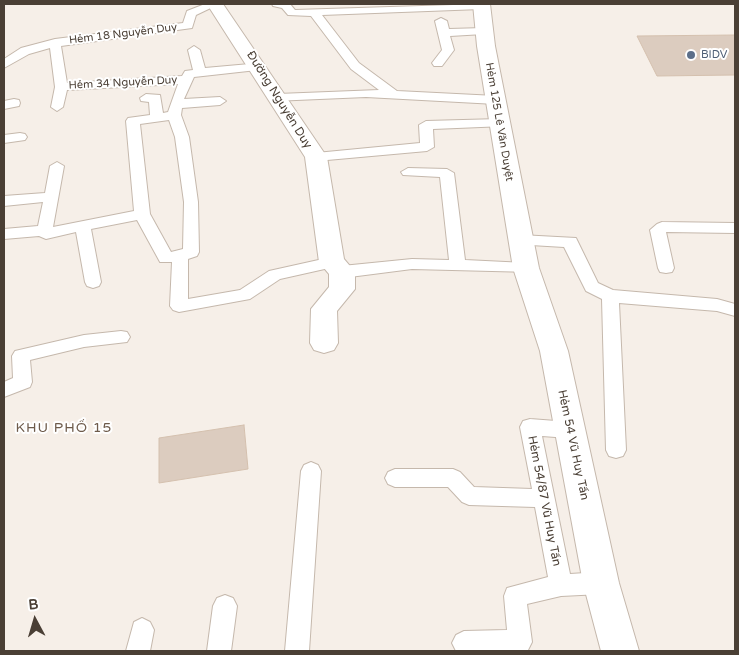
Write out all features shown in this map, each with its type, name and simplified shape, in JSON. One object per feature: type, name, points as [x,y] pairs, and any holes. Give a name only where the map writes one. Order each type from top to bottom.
[{"type":"street","name":"Đường Nguyễn Duy","points":[[214,4],[258,66],[316,157],[342,289],[324,309],[324,343]]},
{"type":"street","name":"Hẻm 125 Lê Văn Duyệt","points":[[481,5],[523,254]]},
{"type":"street","name":"Hẻm 54 Vũ Huy Tấn","points":[[523,254],[554,351],[601,583],[620,651]]},
{"type":"lane","name":"Hẻm 18 Nguyễn Duy","points":[[57,107],[60,87],[55,43],[188,26],[191,13],[214,4]]},
{"type":"lane","points":[[277,4],[285,5],[292,13],[481,5]]},
{"type":"lane","points":[[314,12],[355,66],[394,95]]},
{"type":"lane","points":[[438,63],[448,50],[441,21]]},
{"type":"lane","points":[[445,33],[484,31]]},
{"type":"lane","points":[[4,64],[25,51],[55,43]]},
{"type":"lane","points":[[194,50],[200,73]]},
{"type":"lane","name":"Hẻm 34 Nguyễn Duy","points":[[175,110],[185,80],[189,74],[258,66]]},
{"type":"lane","name":"Hẻm 34 Nguyễn Duy","points":[[60,87],[185,80]]},
{"type":"lane","points":[[278,98],[366,93],[496,100]]},
{"type":"lane","name":"Hẻm 34 Nguyễn Duy","points":[[146,98],[155,98],[157,116]]},
{"type":"lane","points":[[175,110],[182,137],[191,202],[191,252],[166,258],[142,214],[133,121],[175,110],[220,101]]},
{"type":"lane","points":[[316,157],[427,147],[426,125],[500,124]]},
{"type":"lane","points":[[4,139],[20,137]]},
{"type":"lane","points":[[45,230],[58,166]]},
{"type":"lane","points":[[408,172],[447,173],[458,266]]},
{"type":"lane","points":[[4,202],[52,198]]},
{"type":"lane","points":[[45,230],[46,234],[142,214]]},
{"type":"lane","points":[[83,226],[93,282]]},
{"type":"lane","points":[[666,268],[658,230],[662,227],[735,228]]},
{"type":"lane","points":[[4,234],[45,230]]},
{"type":"lane","points":[[180,256],[179,306],[244,295],[275,275],[337,267],[412,264],[458,266],[523,254],[570,242],[592,287],[610,296],[717,306],[735,310]]},
{"type":"lane","points":[[610,296],[616,450]]},
{"type":"lane","points":[[4,390],[23,382],[21,356],[84,341],[121,337]]},
{"type":"lane","name":"Hẻm 54/87 Vũ Huy Tấn","points":[[560,585],[530,426],[569,430]]},
{"type":"lane","points":[[297,651],[311,471]]},
{"type":"lane","points":[[396,478],[453,478],[469,496],[543,498]]},
{"type":"lane","points":[[464,643],[520,642],[515,596],[560,585],[601,583]]},
{"type":"lane","points":[[219,651],[225,606]]},
{"type":"building","name":"BIDV","points":[[735,35],[735,75],[657,76],[637,36]]},
{"type":"building","points":[[244,425],[248,469],[159,483],[159,438]]},
{"type":"place","name":"BIDV","points":[[691,55]]},
{"type":"district","name":"KHU PHỐ 15","points":[[64,428]]}]
